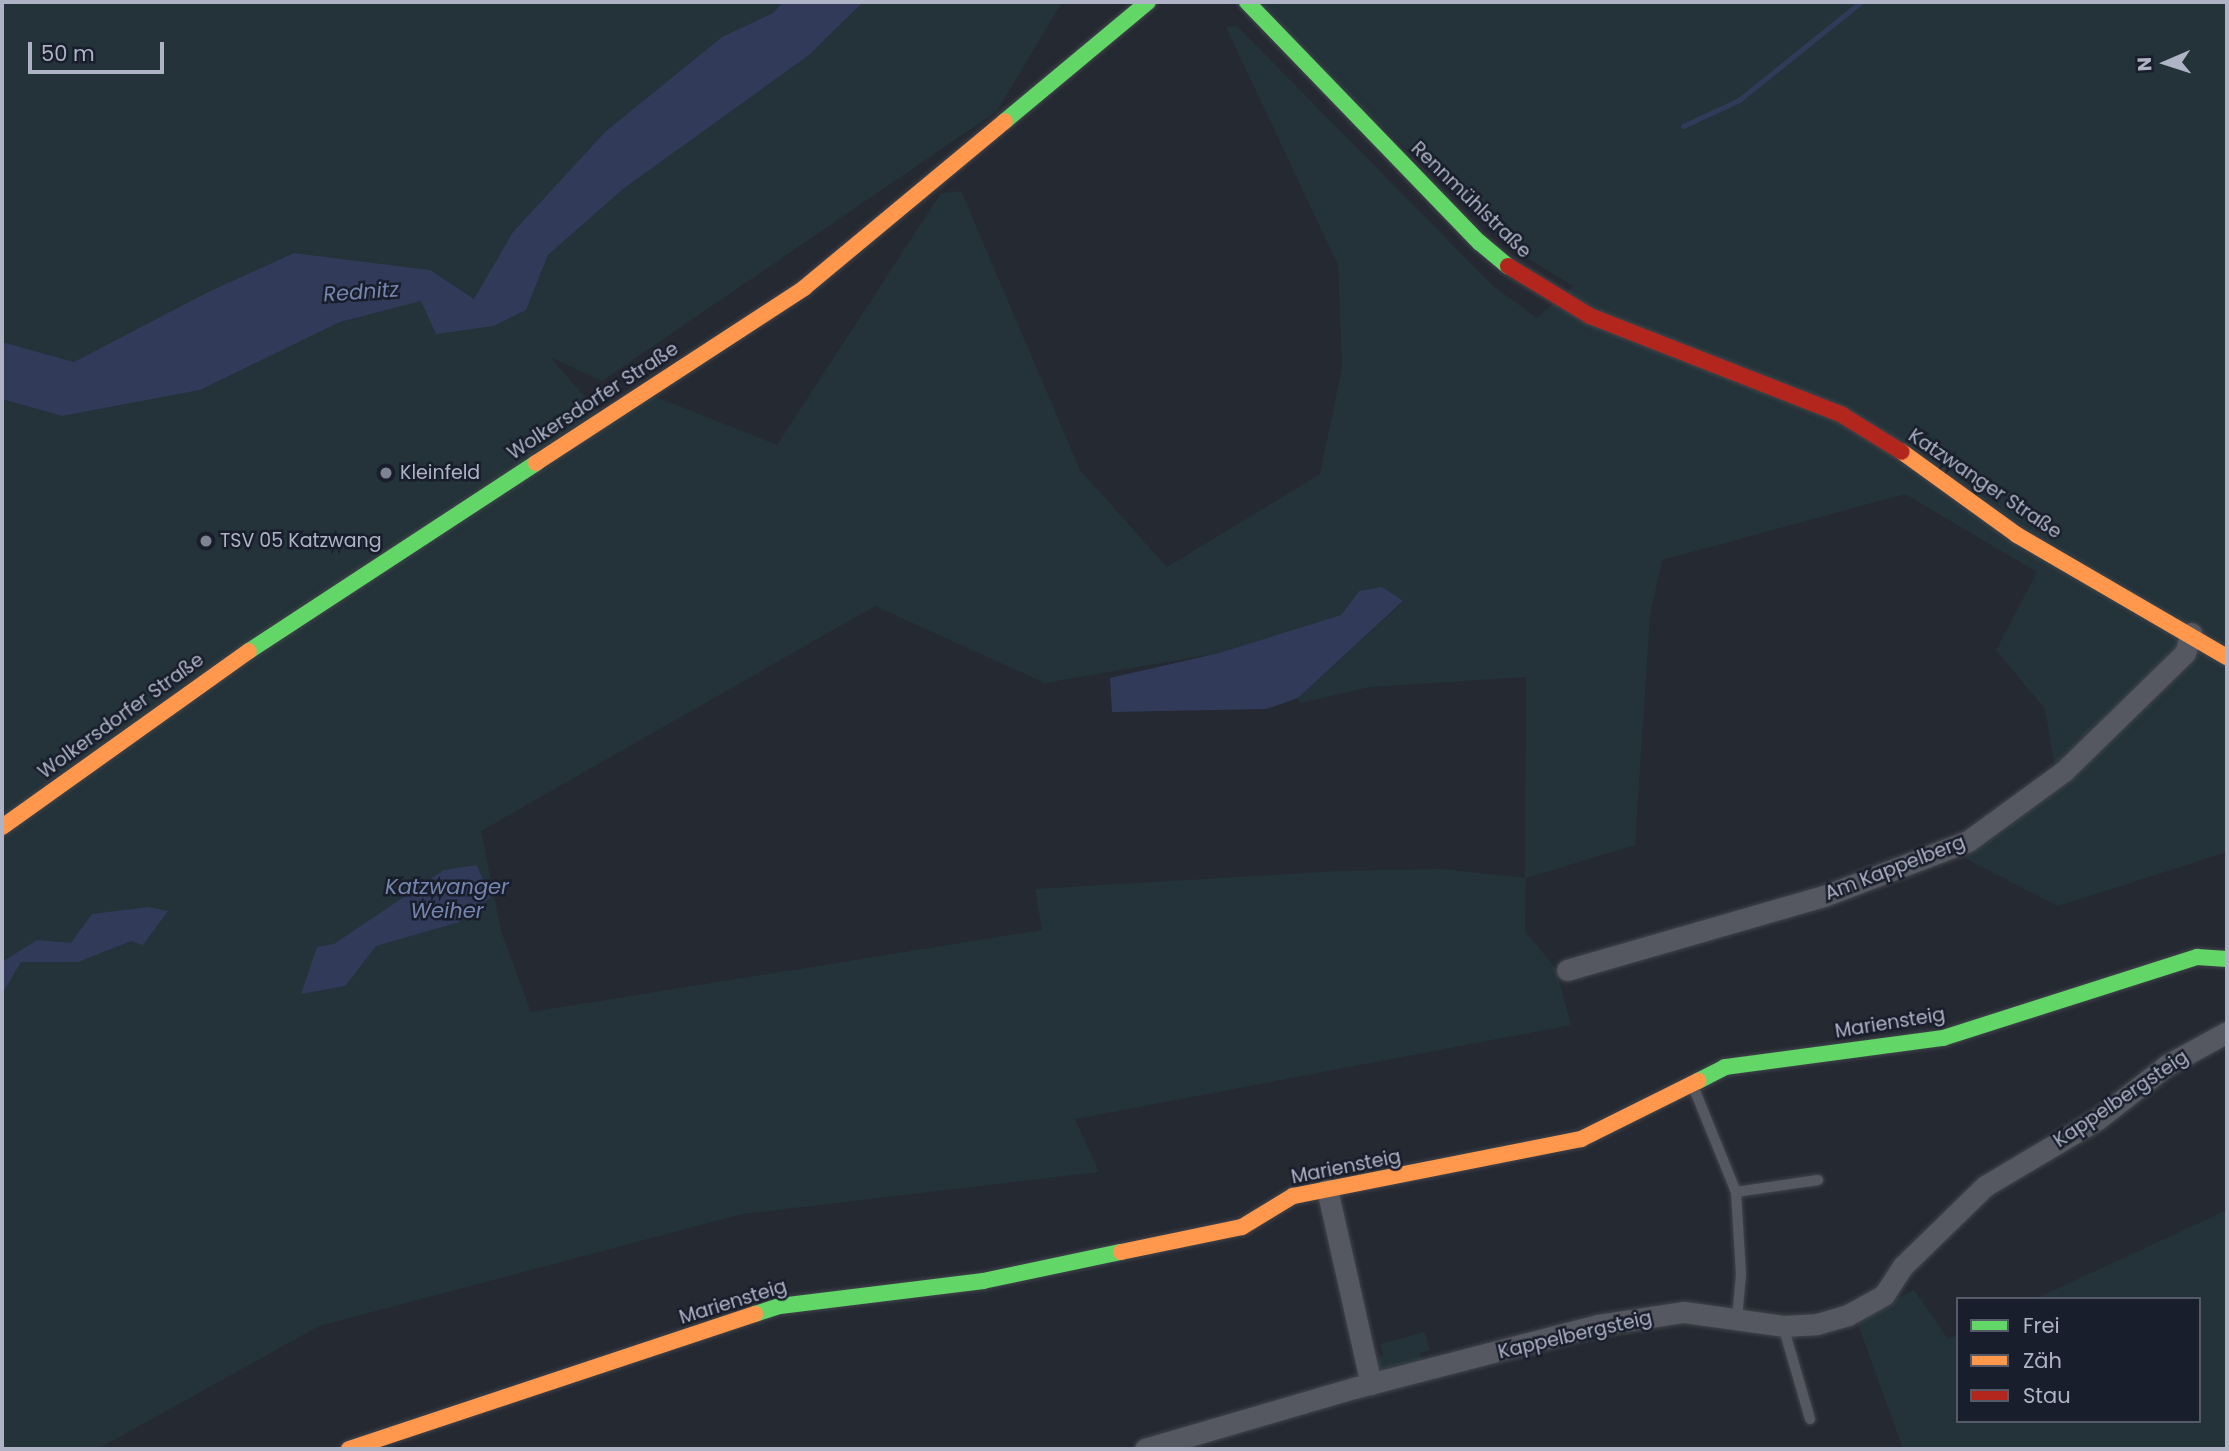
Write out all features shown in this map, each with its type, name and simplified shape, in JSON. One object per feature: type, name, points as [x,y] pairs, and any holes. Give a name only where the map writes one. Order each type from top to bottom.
[{"type":"street","name":"Wolkersdorfer Straße","points":[[2,827],[248,651],[804,288],[1148,2]]},
{"type":"street","name":"Rennmühlstraße","points":[[1247,2],[1469,232],[1522,278],[1590,316],[1790,392]]},
{"type":"street","name":"Katzwanger Straße","points":[[1790,392],[1887,442],[2017,535],[2191,633],[2227,657]]},
{"type":"street","name":"Am Kappelberg","points":[[1567,970],[1824,896],[1968,841],[2064,771],[2185,653],[2191,633]]},
{"type":"street","name":"Mariensteig","points":[[349,1449],[780,1306],[1074,1265],[1242,1227],[1293,1196],[1581,1139],[1725,1067],[1943,1038],[2197,957],[2227,957]]},
{"type":"street","name":"Kappelbergsteig","points":[[1145,1449],[1371,1384],[1598,1325],[1684,1312],[1783,1326],[1837,1318],[1884,1295],[1903,1266],[1985,1186],[2098,1119],[2167,1065],[2227,1031]]},
{"type":"street","points":[[1327,1189],[1371,1384]]},
{"type":"lane","points":[[1692,1082],[1736,1192],[1741,1274],[1737,1319]]},
{"type":"lane","points":[[1736,1192],[1818,1180]]},
{"type":"lane","points":[[1783,1326],[1810,1419]]},
{"type":"shaded area","points":[[2,2],[783,2],[773,13],[722,37],[605,132],[513,232],[474,299],[430,270],[294,253],[208,292],[74,362],[2,342]]},
{"type":"shaded area","points":[[863,2],[1062,2],[997,111],[602,381],[550,357],[597,411],[641,391],[777,445],[941,193],[961,191],[1080,470],[1167,567],[1320,474],[1342,367],[1338,265],[1226,27],[1237,26],[1493,286],[1537,318],[1573,286],[1519,253],[1350,97],[1256,2],[2227,2],[2227,852],[2058,906],[1959,855],[2058,786],[2045,709],[1996,650],[2037,572],[1905,494],[1662,560],[1650,615],[1635,845],[1526,878],[1525,931],[1556,969],[1571,1025],[1075,1119],[1099,1172],[742,1214],[319,1326],[98,1449],[2,1449],[2,399],[62,416],[200,390],[340,322],[421,301],[526,310],[548,255],[623,189],[809,55]],"holes":[[[1359,591],[1403,602],[1298,698],[1300,703],[1370,687],[1526,677],[1525,878],[1441,869],[1339,871],[1035,889],[1042,930],[531,1012],[501,931],[481,831],[875,606],[1045,683],[1219,653],[1341,615]]]},
{"type":"shaded area","points":[[2227,1210],[2227,1449],[1903,1449],[1856,1319],[1914,1290],[1948,1339],[1956,1336],[1956,1423],[2201,1423],[2201,1297],[2039,1297]]},
{"type":"shaded area","points":[[1425,1332],[1430,1350],[1420,1353],[1423,1365],[1380,1376],[1371,1359],[1383,1355],[1380,1344]]},
{"type":"water","name":"Rednitz","points":[[783,2],[863,2],[809,55],[623,189],[548,255],[526,310],[493,326],[436,334],[421,301],[340,322],[200,390],[62,416],[2,399],[2,342],[74,362],[208,292],[294,253],[430,270],[474,299],[513,232],[605,132],[722,37],[773,13]]},
{"type":"water","points":[[1382,587],[1403,601],[1298,698],[1266,709],[1112,712],[1110,678],[1219,653],[1341,615],[1359,591]]},
{"type":"water","name":"Katzwanger Weiher","points":[[477,865],[490,898],[459,922],[376,946],[345,986],[301,994],[317,947],[334,944],[444,870]]},
{"type":"water","points":[[149,907],[168,911],[143,945],[131,941],[78,962],[21,962],[2,994],[2,962],[37,940],[71,943],[92,914]]},
{"type":"waterway","points":[[1683,126],[1739,100],[1861,2]]},
{"type":"traffic: fast","points":[[1005,121],[1148,2]]},
{"type":"traffic: fast","points":[[1247,2],[1479,242],[1508,266]]},
{"type":"traffic: fast","points":[[249,651],[536,463]]},
{"type":"traffic: fast","points":[[1698,1081],[1725,1067],[1943,1038],[2197,957],[2227,959]]},
{"type":"traffic: fast","points":[[755,1314],[780,1306],[983,1281],[1121,1252]]},
{"type":"traffic: slow","points":[[536,463],[804,288],[1005,121]]},
{"type":"traffic: slow","points":[[1902,452],[2017,535],[2227,657]]},
{"type":"traffic: slow","points":[[2,827],[249,651]]},
{"type":"traffic: slow","points":[[1121,1252],[1242,1227],[1293,1196],[1581,1139],[1698,1081]]},
{"type":"traffic: slow","points":[[349,1449],[755,1314]]},
{"type":"traffic: jam","points":[[1508,266],[1590,316],[1842,415],[1902,452]]},
{"type":"place","name":"Kleinfeld","points":[[386,473]]},
{"type":"place","name":"TSV 05 Katzwang","points":[[206,541]]}]
